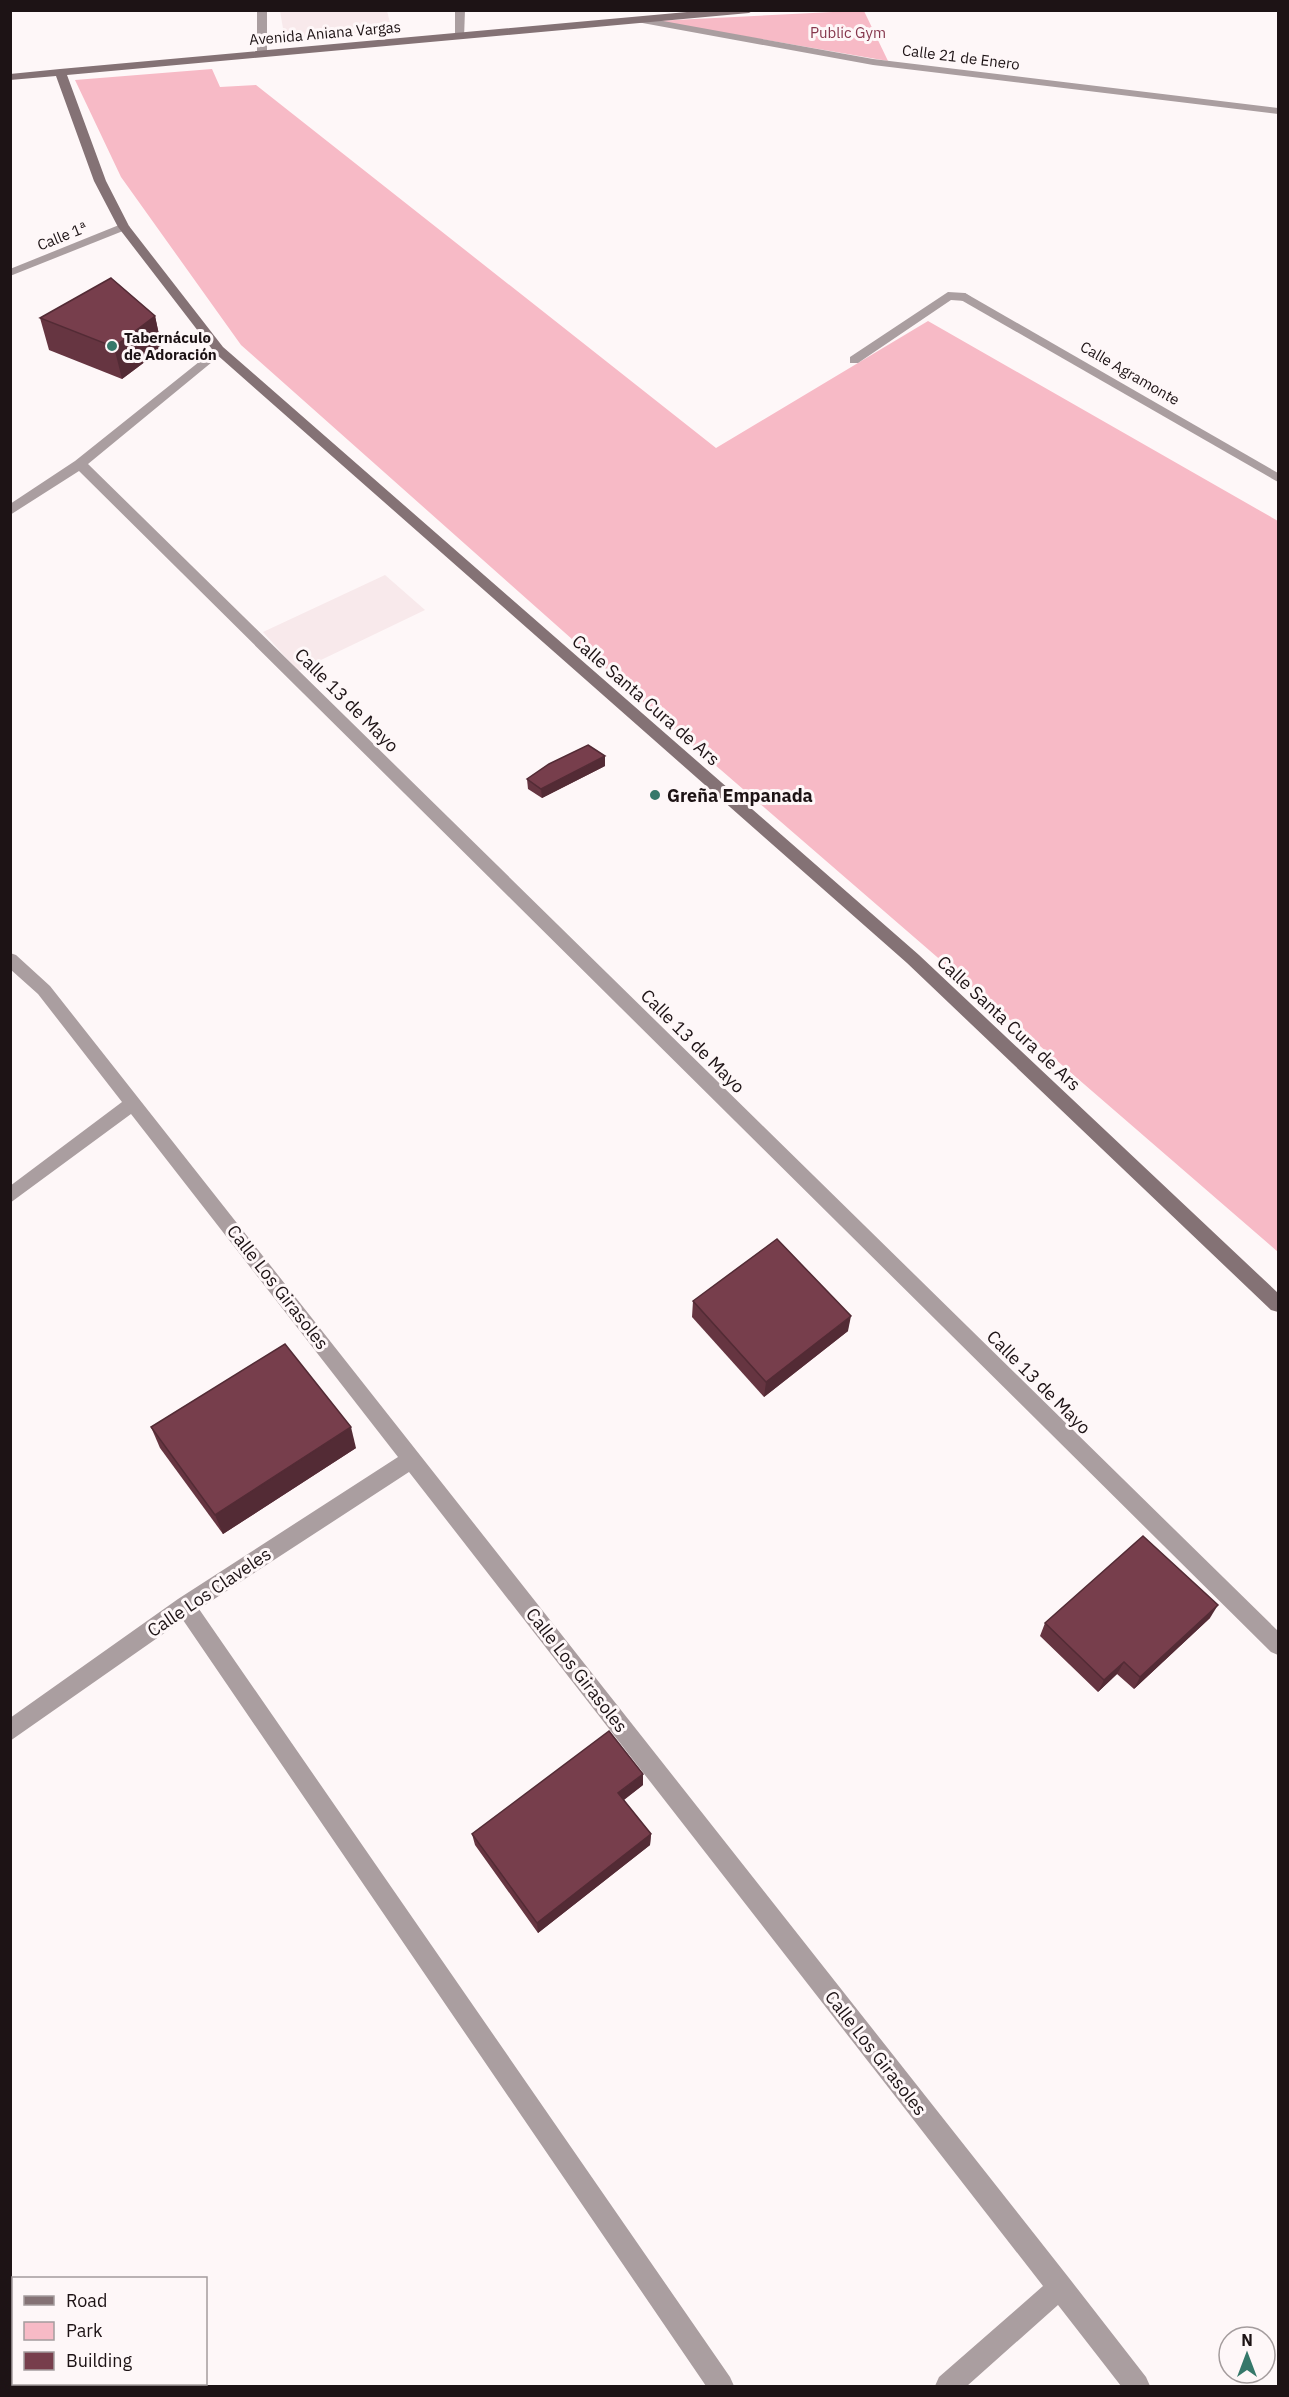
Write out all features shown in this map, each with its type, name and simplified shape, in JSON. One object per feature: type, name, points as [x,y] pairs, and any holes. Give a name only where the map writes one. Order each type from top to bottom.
[{"type":"street","points":[[262,10],[262,54]]},
{"type":"street","points":[[460,10],[460,36]]},
{"type":"street","name":"Avenida Aniana Vargas","points":[[10,77],[749,10]]},
{"type":"street","name":"Calle 21 de Enero","points":[[641,20],[873,62],[1278,111]]},
{"type":"street","name":"Calle Santa Cura de Ars","points":[[60,72],[100,181],[124,227],[219,350],[913,959],[1278,1304]]},
{"type":"street","name":"Calle 1ª","points":[[10,273],[124,227]]},
{"type":"street","name":"Calle Agramonte","points":[[854,360],[948,296],[965,297],[1278,478]]},
{"type":"street","points":[[10,511],[80,464],[219,350]]},
{"type":"street","name":"Calle 13 de Mayo","points":[[80,464],[1278,1645]]},
{"type":"street","name":"Calle Los Girasoles","points":[[10,959],[44,990],[1137,2386]]},
{"type":"street","points":[[10,1196],[133,1103]]},
{"type":"street","name":"Calle Los Claveles","points":[[10,1731],[185,1606],[412,1459]]},
{"type":"street","points":[[185,1606],[721,2386]]},
{"type":"street","points":[[948,2386],[1060,2287]]},
{"type":"shaded area","points":[[280,11],[387,11],[392,30],[285,40]]},
{"type":"shaded area","points":[[385,575],[425,610],[298,671],[263,632]]},
{"type":"green space","name":"Public Gym","points":[[853,11],[864,11],[888,61],[655,21]]},
{"type":"green space","points":[[212,69],[220,87],[256,85],[716,448],[928,321],[1278,521],[1278,1252],[662,719],[241,345],[121,177],[75,80]]},
{"type":"building","points":[[111,278],[155,316],[114,347],[40,318]]},
{"type":"building","points":[[588,745],[605,756],[541,789],[527,779],[549,764]]},
{"type":"building","points":[[777,1239],[851,1316],[766,1382],[693,1301]]},
{"type":"building","points":[[285,1344],[351,1427],[215,1515],[151,1427]]},
{"type":"building","points":[[1143,1536],[1218,1605],[1140,1677],[1124,1662],[1104,1680],[1045,1623]]},
{"type":"building","points":[[609,1731],[643,1774],[618,1793],[651,1834],[537,1923],[472,1834]]},
{"type":"place","name":"Tabernáculo de Adoración","points":[[112,346]]},
{"type":"place","name":"Greña Empanada","points":[[655,795]]}]
